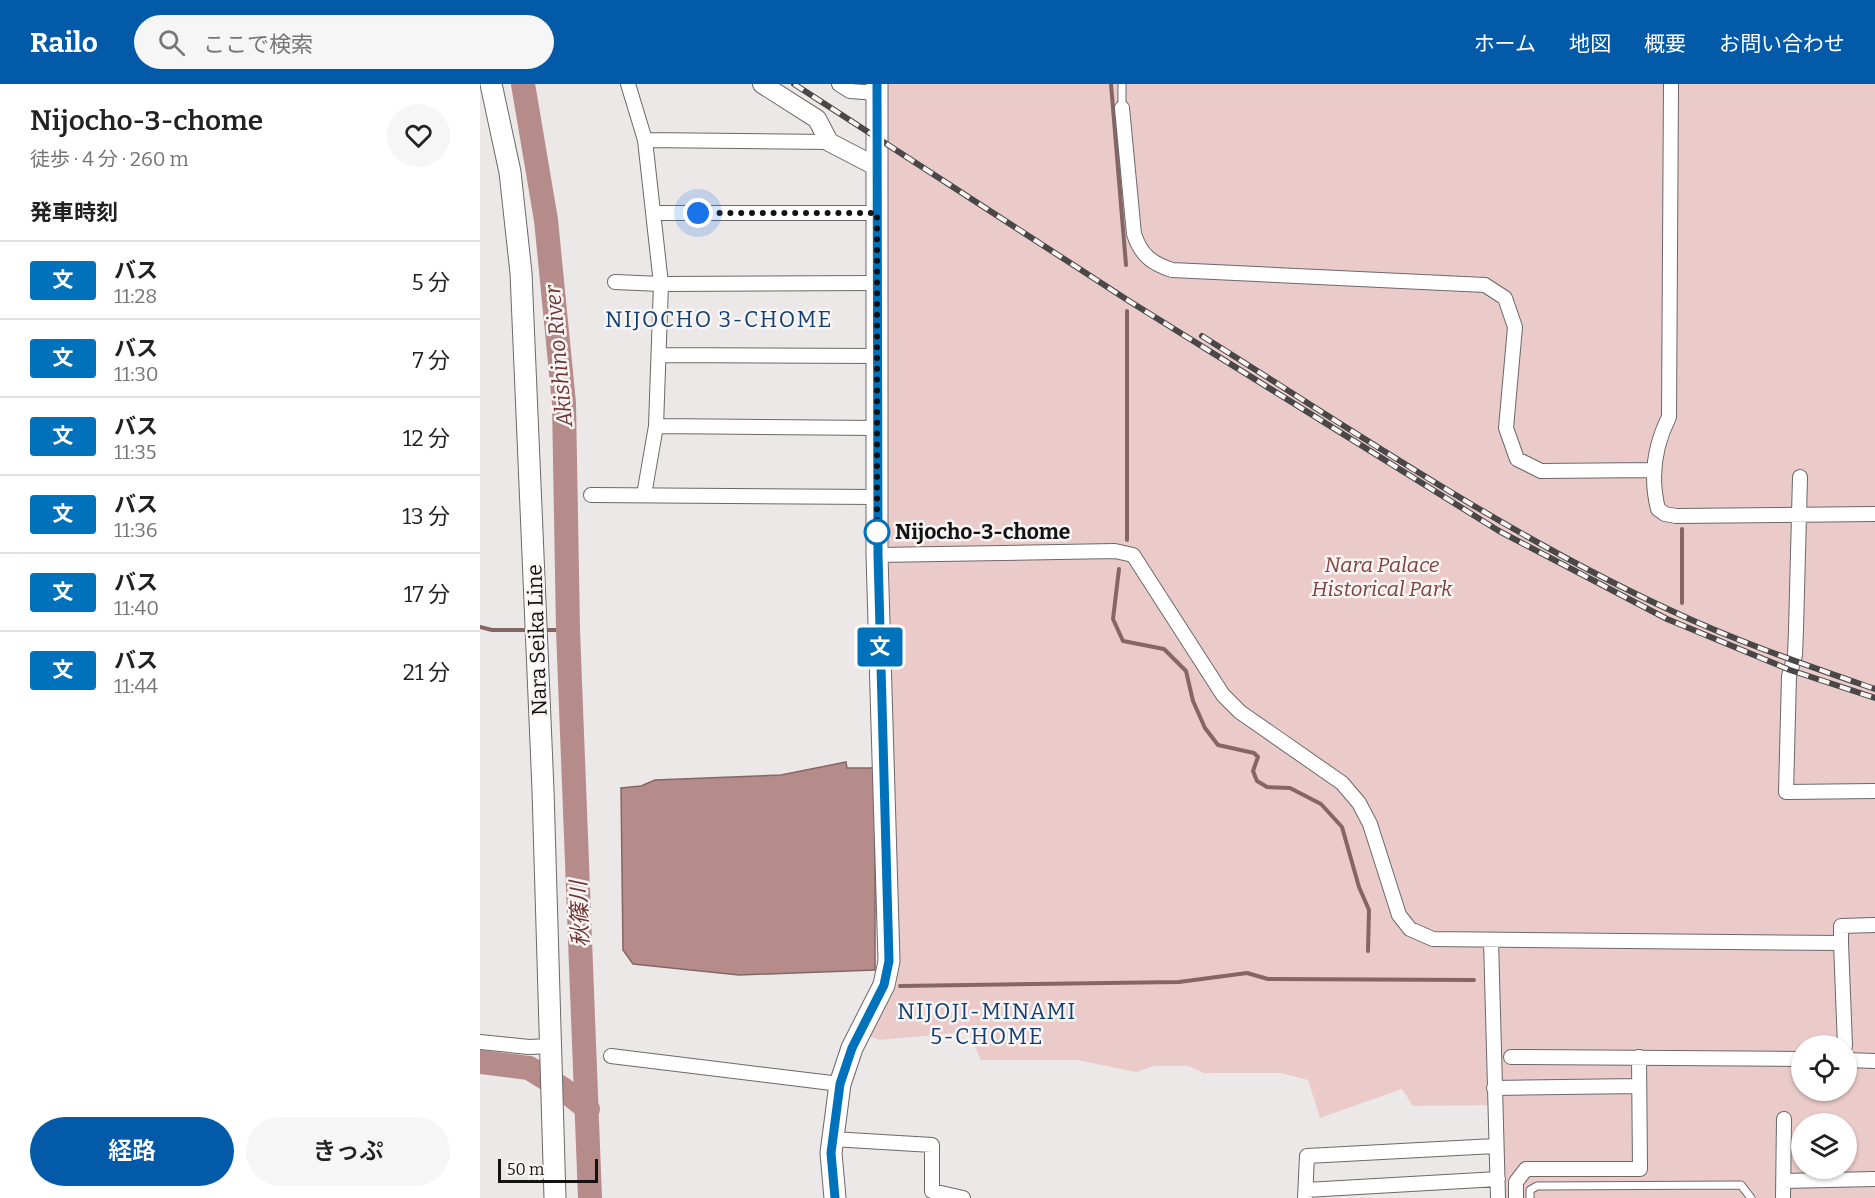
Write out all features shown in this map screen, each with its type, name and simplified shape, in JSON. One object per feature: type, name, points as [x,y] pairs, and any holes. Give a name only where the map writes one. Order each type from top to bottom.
[{"type":"main road","name":"Nara Seika Line","points":[[491,84],[510,171],[523,292],[543,790],[555,1198]]},
{"type":"main road","points":[[835,1198],[832,1139],[840,1084],[852,1048],[884,985],[889,961],[877,496],[877,89]]},
{"type":"street","points":[[628,84],[645,140],[661,284],[656,426],[644,495]]},
{"type":"street","points":[[762,84],[817,119],[829,142]]},
{"type":"street","points":[[839,84],[850,91],[877,89]]},
{"type":"street","points":[[1671,84],[1669,417],[1659,437],[1653,470],[1658,509],[1665,514],[1875,514]]},
{"type":"street","points":[[1122,108],[1134,234],[1139,248],[1152,263],[1172,270],[1485,285],[1505,298],[1515,327],[1506,428],[1517,459],[1541,471],[1653,470]]},
{"type":"street","points":[[645,140],[829,142],[877,167]]},
{"type":"street","points":[[653,213],[877,213]]},
{"type":"street","points":[[615,282],[877,284]]},
{"type":"street","points":[[659,355],[877,356]]},
{"type":"street","points":[[656,426],[877,428]]},
{"type":"street","points":[[1800,477],[1795,655],[1789,676],[1786,792],[1875,791]]},
{"type":"street","points":[[591,495],[877,496]]},
{"type":"street","points":[[878,555],[1115,551],[1133,555],[1223,695],[1240,712],[1342,783],[1359,803],[1370,824],[1399,915],[1410,929],[1432,939],[1841,943]]},
{"type":"street","points":[[1845,1035],[1841,926],[1875,925]]},
{"type":"street","points":[[1491,940],[1498,1198]]},
{"type":"street","points":[[480,1042],[550,1051]]},
{"type":"street","points":[[611,1056],[840,1084]]},
{"type":"street","points":[[1511,1057],[1791,1059]]},
{"type":"street","points":[[1516,1198],[1516,1182],[1526,1170],[1640,1170],[1639,1057]]},
{"type":"street","points":[[1857,1060],[1875,1061]]},
{"type":"street","points":[[1494,1088],[1639,1086]]},
{"type":"street","points":[[1784,1119],[1784,1198]]},
{"type":"street","points":[[832,1139],[932,1145],[932,1191],[963,1198]]},
{"type":"street","points":[[1495,1146],[1307,1156],[1305,1194],[1498,1179]]},
{"type":"street","points":[[1783,1181],[1875,1179]]},
{"type":"lane","points":[[1122,84],[1122,108]]},
{"type":"lane","points":[[1530,1198],[1530,1190],[1537,1186],[1741,1185],[1752,1198]]},
{"type":"green space","name":"Nara Palace Historical Park","points":[[884,84],[1875,84],[1875,1198],[1501,1198],[1499,1105],[1413,1106],[1402,1089],[1320,1118],[1308,1080],[1281,1073],[1204,1073],[1188,1066],[1154,1066],[1136,1072],[1077,1060],[981,1060],[969,1032],[879,1040],[869,1036],[891,977],[886,600],[890,599],[888,529],[884,529]]},
{"type":"shaded area","points":[[846,762],[847,768],[875,768],[875,970],[739,975],[633,964],[623,950],[621,788],[641,786],[655,780],[781,775]]},
{"type":"waterway","name":"秋篠川","points":[[523,84],[546,220],[564,403],[568,630],[590,1198]]},
{"type":"waterway","points":[[1111,84],[1126,265]]},
{"type":"waterway","points":[[1127,311],[1127,540]]},
{"type":"waterway","points":[[1682,529],[1682,603]]},
{"type":"waterway","points":[[1119,569],[1113,619],[1123,641],[1164,649],[1186,671],[1193,701],[1205,728],[1218,745],[1254,753],[1258,757],[1253,771],[1257,781],[1267,787],[1290,788],[1321,804],[1342,827],[1359,887],[1369,910],[1368,951]]},
{"type":"waterway","points":[[480,627],[492,630],[530,630]]},
{"type":"waterway","points":[[543,630],[568,630]]},
{"type":"waterway","points":[[900,986],[1179,982],[1247,973],[1268,979],[1474,980]]},
{"type":"waterway","points":[[480,1062],[529,1068],[563,1089],[588,1109]]},
{"type":"railway","points":[[794,84],[1129,301],[1499,531],[1667,619],[1790,670],[1875,698]]},
{"type":"railway","points":[[1202,336],[1491,516],[1611,581],[1722,633],[1875,689]]},
{"type":"bus line","name":"文","points":[[835,1198],[831,1153],[840,1084],[852,1048],[884,985],[889,961],[878,555],[877,84]]},
{"type":"place","name":"Nijocho-3-chome","points":[[877,532]]},
{"type":"district","name":"NIJOCHO 3-CHOME","points":[[719,319]]},
{"type":"district","name":"NIJOJI-MINAMI 5-CHOME","points":[[987,1024]]},
{"type":"route","points":[[698,213],[877,213],[877,380],[877,539],[877,532]]},
{"type":"water label","name":"Akishino River","points":[[558,356]]}]
